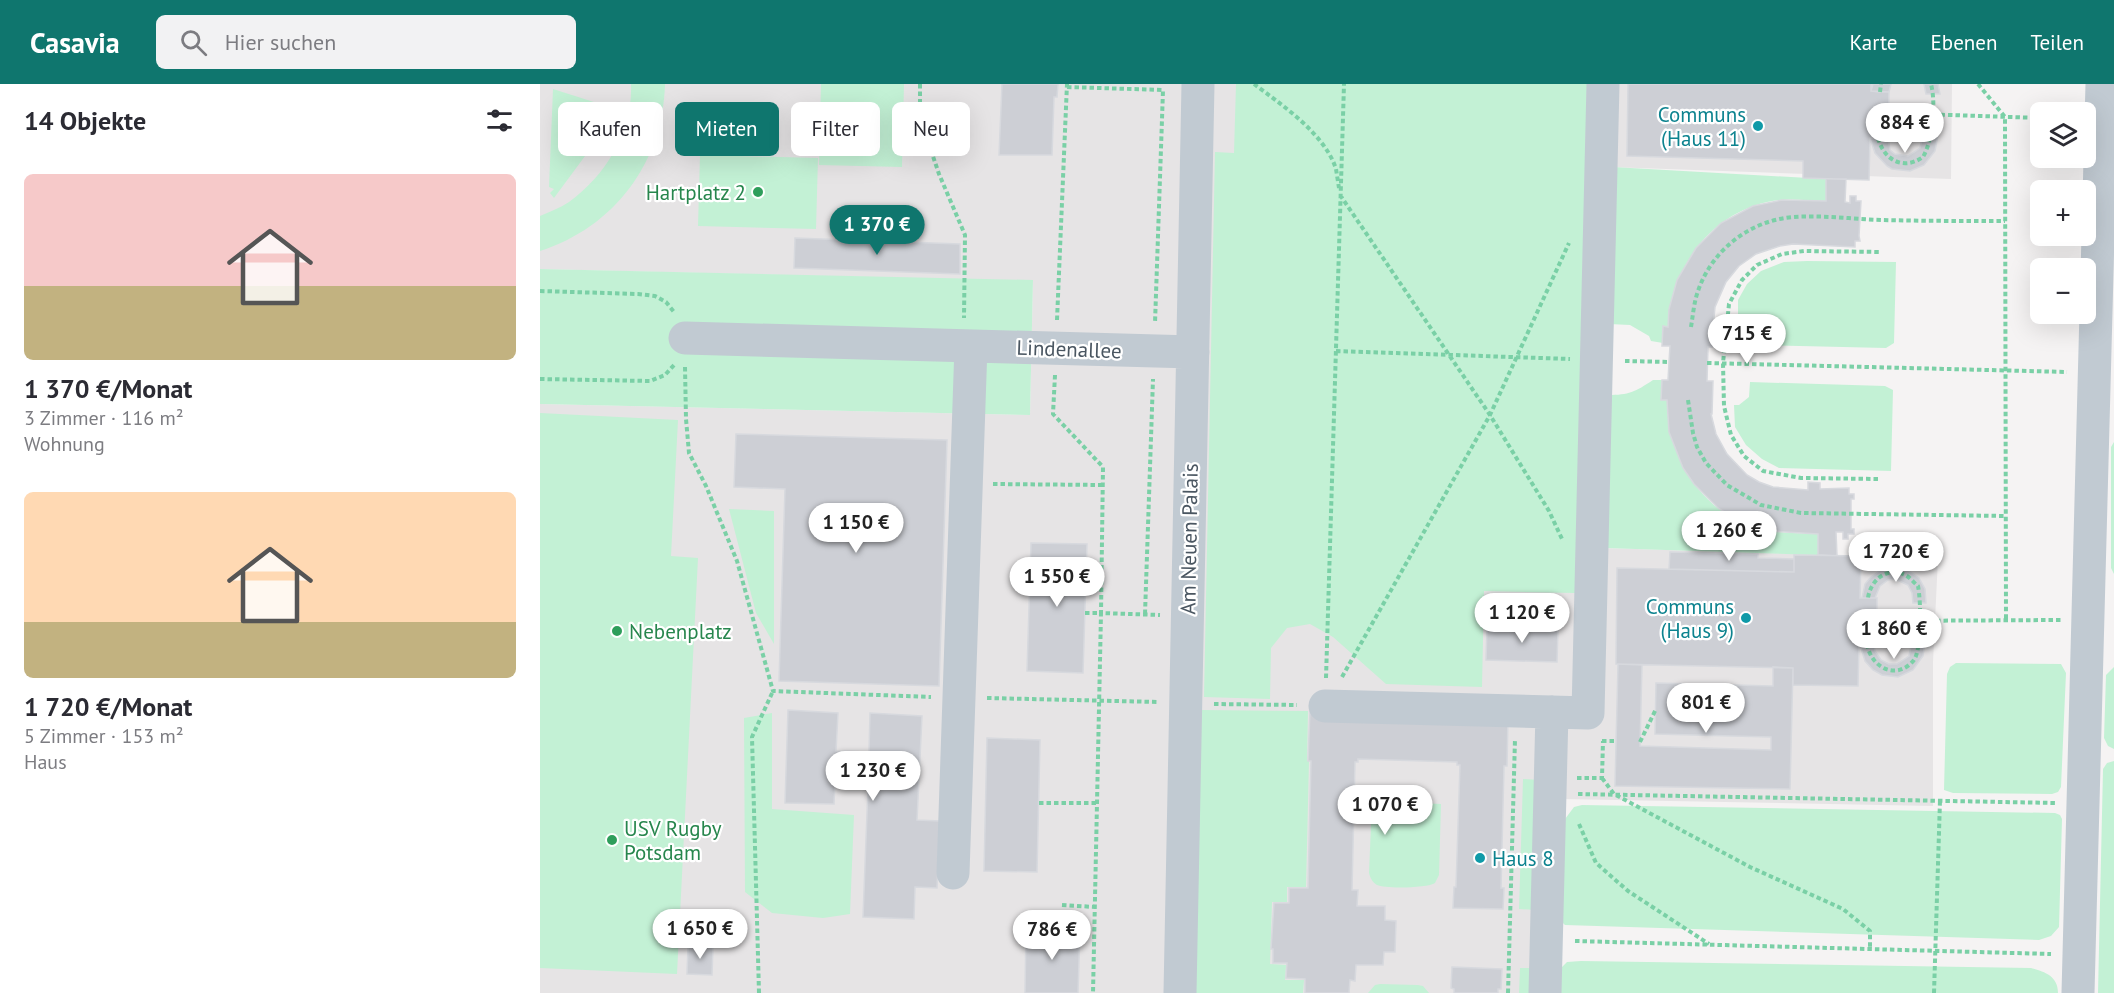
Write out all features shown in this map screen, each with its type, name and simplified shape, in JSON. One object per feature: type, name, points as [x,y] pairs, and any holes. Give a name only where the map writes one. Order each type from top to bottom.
[{"type":"street","name":"Am Neuen Palais","points":[[1180,993],[1198,84]]},
{"type":"street","points":[[1325,706],[1588,712],[1603,84]]},
{"type":"street","points":[[2078,993],[2102,84]]},
{"type":"street","name":"Lindenallee","points":[[685,338],[1193,352]]},
{"type":"street","points":[[953,873],[966,484],[958,346]]},
{"type":"street","points":[[1545,993],[1552,712]]},
{"type":"path","points":[[920,84],[920,118],[939,174],[965,235],[963,313],[958,346]]},
{"type":"path","points":[[1144,614],[1163,90],[1167,84]]},
{"type":"path","points":[[1254,84],[1299,119],[1324,147],[1335,167],[1340,196],[1490,415],[1550,511],[1562,541]]},
{"type":"path","points":[[1325,706],[1344,84]]},
{"type":"path","points":[[1880,92],[1881,84]]},
{"type":"path","points":[[1878,138],[1881,148],[1890,160],[1900,164],[1917,161],[1923,157],[1929,146],[1933,94],[1931,84]]},
{"type":"path","points":[[1978,84],[2005,117],[2006,621]]},
{"type":"path","points":[[1093,993],[1103,467],[1053,414],[1067,85],[1163,90]]},
{"type":"path","points":[[1888,113],[2030,118]]},
{"type":"path","points":[[1691,327],[1698,291],[1712,263],[1735,239],[1767,222],[1791,217],[2005,221]]},
{"type":"path","points":[[1325,706],[1490,415],[1570,240]]},
{"type":"path","points":[[1878,479],[1801,478],[1763,471],[1744,456],[1731,435],[1724,406],[1723,363],[1729,304],[1742,280],[1757,265],[1782,254],[1804,251],[1881,252]]},
{"type":"path","points":[[540,291],[655,296],[666,302],[680,318],[685,338],[686,419],[689,453],[706,486],[737,561],[773,691],[752,737],[759,993]]},
{"type":"path","points":[[540,379],[650,381],[665,375],[680,359],[685,338]]},
{"type":"path","points":[[1336,351],[1670,362]]},
{"type":"path","points":[[1707,363],[2072,373]]},
{"type":"path","points":[[1688,400],[1697,447],[1706,463],[1727,485],[1761,504],[1801,513],[2006,516]]},
{"type":"path","points":[[966,484],[1103,485]]},
{"type":"path","points":[[1867,644],[1870,657],[1880,667],[1893,671],[1906,667],[1917,654],[1919,622],[1918,586],[1904,574],[1891,572],[1878,578],[1872,584],[1868,598]]},
{"type":"path","points":[[1085,613],[1188,616]]},
{"type":"path","points":[[1876,621],[2087,620]]},
{"type":"path","points":[[773,691],[959,698],[1325,706]]},
{"type":"path","points":[[1640,742],[1656,709]]},
{"type":"path","points":[[1508,993],[1516,711]]},
{"type":"path","points":[[1602,778],[1614,794],[1749,867],[1843,909],[1870,931],[1870,949]]},
{"type":"path","points":[[1550,793],[2083,803]]},
{"type":"path","points":[[1934,993],[1940,800]]},
{"type":"path","points":[[1039,803],[1097,803]]},
{"type":"path","points":[[1579,823],[1596,863],[1628,891],[1710,945]]},
{"type":"path","points":[[1062,905],[1095,906]]},
{"type":"path","points":[[1546,940],[2078,955]]},
{"type":"shaded area","points":[[540,84],[1952,84],[1951,179],[1609,167],[1600,548],[1938,558],[1933,662],[1933,806],[1561,799],[1556,993],[540,993],[540,404],[1030,415],[1033,281],[540,269]]},
{"type":"green space","points":[[631,84],[665,84],[663,103],[630,101]]},
{"type":"green space","points":[[821,84],[904,84],[904,102],[892,102],[892,156],[902,156],[902,167],[819,165],[819,156],[880,156],[880,102],[821,102]]},
{"type":"green space","points":[[1236,84],[1587,84],[1575,593],[1484,591],[1482,687],[1386,684],[1333,637],[1310,624],[1287,628],[1271,648],[1270,699],[1204,697],[1215,152],[1234,153]]},
{"type":"green space","points":[[553,89],[594,102],[558,102],[558,156],[585,156],[554,198],[550,193],[554,189],[549,187]]},
{"type":"green space","points":[[611,156],[648,156],[630,188],[612,208],[591,226],[567,240],[540,251],[540,216],[566,204],[595,179]]},
{"type":"green space","name":"Hartplatz 2","points":[[700,156],[818,158],[816,229],[698,226]]},
{"type":"green space","points":[[1613,167],[1826,179],[1826,201],[1789,199],[1767,202],[1727,219],[1711,232],[1686,265],[1677,285],[1668,327],[1663,327],[1663,343],[1651,341],[1649,336],[1630,325],[1609,324]]},
{"type":"green space","points":[[1784,262],[1896,262],[1894,343],[1886,348],[1751,345],[1750,332],[1738,319],[1738,300],[1747,284],[1761,271]]},
{"type":"green space","points":[[540,269],[1033,280],[1030,415],[540,404]]},
{"type":"green space","points":[[1653,380],[1662,380],[1661,399],[1667,400],[1674,445],[1683,466],[1695,485],[1710,502],[1728,515],[1748,525],[1777,532],[1818,534],[1818,555],[1605,548],[1608,395],[1632,392]]},
{"type":"green space","points":[[1750,382],[1885,386],[1893,390],[1891,471],[1779,468],[1762,459],[1746,445],[1735,427],[1734,405],[1739,405],[1749,397]]},
{"type":"green space","points":[[540,413],[678,420],[671,556],[698,558],[677,974],[540,968]]},
{"type":"green space","points":[[2114,442],[2114,574],[2111,568],[2111,447]]},
{"type":"green space","points":[[729,509],[774,511],[774,644],[756,613]]},
{"type":"green space","points":[[1956,663],[2061,664],[2066,673],[2061,787],[2058,792],[2052,794],[1953,793],[1944,790],[1947,674],[1950,667]]},
{"type":"green space","points":[[2114,667],[2114,749],[2108,746],[2104,738],[2106,675]]},
{"type":"green space","points":[[1201,710],[1308,711],[1306,887],[1287,887],[1287,902],[1272,902],[1270,964],[1286,965],[1285,980],[1304,980],[1303,993],[1193,993]]},
{"type":"green space","points":[[772,713],[772,809],[854,815],[850,914],[823,918],[772,913],[745,892],[744,718]]},
{"type":"green space","points":[[2114,761],[2114,993],[2098,993],[2103,769],[2107,763]]},
{"type":"green space","points":[[1523,779],[1541,780],[1537,910],[1519,909]]},
{"type":"green space","points":[[1372,801],[1441,804],[1439,875],[1435,883],[1424,886],[1397,887],[1377,885],[1373,881],[1369,873]]},
{"type":"green space","points":[[1582,805],[2055,813],[2062,819],[2059,927],[2051,936],[2039,940],[1565,925],[1562,922],[1565,819],[1574,807]]},
{"type":"green space","points":[[1567,962],[2031,968],[2046,973],[2053,979],[2056,982],[2058,993],[1559,993],[1560,969]]},
{"type":"green space","points":[[1520,968],[1536,968],[1535,993],[1519,993]]},
{"type":"green space","points":[[1375,985],[1418,985],[1423,986],[1429,993],[1368,993]]},
{"type":"building","points":[[1002,84],[1058,84],[1057,97],[1054,97],[1052,155],[999,155]]},
{"type":"building","name":"Communs (Haus 11)","points":[[1628,84],[1871,84],[1871,91],[1889,92],[1888,138],[1870,138],[1869,180],[1803,178],[1803,161],[1627,156]]},
{"type":"building","points":[[1873,84],[1891,84],[1889,92],[1880,92],[1871,91]]},
{"type":"building","points":[[1924,84],[1938,84],[1940,94],[1926,94]]},
{"type":"building","points":[[1923,135],[1938,135],[1935,151],[1924,165],[1910,171],[1892,169],[1887,166],[1875,153],[1870,138],[1888,138],[1890,150],[1895,154],[1908,156],[1920,148]]},
{"type":"building","points":[[1826,179],[1846,179],[1845,202],[1850,203],[1850,196],[1856,196],[1856,201],[1861,201],[1860,241],[1855,241],[1855,247],[1793,244],[1780,246],[1756,254],[1739,266],[1726,282],[1715,307],[1714,347],[1708,347],[1707,381],[1713,381],[1711,414],[1716,434],[1727,454],[1747,475],[1773,487],[1808,490],[1808,482],[1820,483],[1820,489],[1849,488],[1849,494],[1854,494],[1854,499],[1851,499],[1851,529],[1854,529],[1854,534],[1848,534],[1848,539],[1843,539],[1843,532],[1836,532],[1837,556],[1818,555],[1818,534],[1770,531],[1737,520],[1718,508],[1694,484],[1683,468],[1669,432],[1667,400],[1661,400],[1662,380],[1668,380],[1670,346],[1662,346],[1663,326],[1668,327],[1669,309],[1677,280],[1696,248],[1721,223],[1753,206],[1782,200],[1826,201]]},
{"type":"building","points":[[795,238],[960,244],[960,274],[794,268]]},
{"type":"building","points":[[736,434],[947,440],[939,686],[779,681],[785,489],[734,487]]},
{"type":"building","points":[[1031,543],[1087,544],[1083,673],[1027,671]]},
{"type":"building","points":[[1670,552],[1758,554],[1758,558],[1794,559],[1794,572],[1669,569]]},
{"type":"building","name":"Communs (Haus 9)","points":[[1794,555],[1861,556],[1860,598],[1877,598],[1877,632],[1876,645],[1859,644],[1858,686],[1793,685],[1793,668],[1616,664],[1617,568],[1794,572]]},
{"type":"building","points":[[1903,567],[1919,578],[1925,589],[1926,603],[1913,603],[1908,585],[1895,579],[1888,580],[1880,586],[1875,598],[1862,598],[1865,584],[1870,578],[1882,569]]},
{"type":"building","points":[[1487,626],[1558,628],[1557,662],[1486,660]]},
{"type":"building","points":[[1912,641],[1925,641],[1923,656],[1913,670],[1898,677],[1882,675],[1873,670],[1865,661],[1861,648],[1861,644],[1874,645],[1881,660],[1889,664],[1897,664],[1909,656]]},
{"type":"building","points":[[1618,664],[1642,665],[1640,746],[1771,750],[1771,737],[1655,734],[1656,683],[1773,686],[1773,667],[1793,668],[1790,789],[1615,786]]},
{"type":"building","points":[[788,710],[838,713],[836,751],[869,752],[870,713],[922,716],[917,820],[940,821],[937,888],[915,887],[914,919],[863,917],[869,762],[836,761],[834,804],[785,803]]},
{"type":"building","name":"Haus 8","points":[[1310,711],[1508,717],[1507,766],[1504,766],[1501,888],[1504,888],[1503,909],[1453,908],[1454,887],[1456,887],[1460,765],[1457,765],[1457,762],[1358,759],[1358,762],[1355,762],[1352,890],[1358,890],[1357,906],[1385,906],[1385,920],[1396,921],[1395,952],[1384,952],[1383,965],[1356,965],[1355,981],[1350,980],[1349,993],[1305,993],[1305,979],[1286,978],[1287,963],[1273,963],[1273,949],[1271,949],[1274,903],[1289,903],[1289,888],[1308,888]]},
{"type":"building","points":[[987,738],[1040,740],[1037,872],[984,871]]},
{"type":"building","points":[[1026,928],[1080,929],[1078,993],[1025,993]]},
{"type":"building","points":[[688,946],[713,946],[712,975],[687,974]]},
{"type":"building","points":[[1452,967],[1502,969],[1501,989],[1498,989],[1498,993],[1454,993],[1454,989],[1451,988]]},
{"type":"place","name":"Communs (Haus 11)","points":[[1758,126]]},
{"type":"place","name":"Hartplatz 2","points":[[758,192]]},
{"type":"place","name":"Communs (Haus 9)","points":[[1746,618]]},
{"type":"place","name":"Nebenplatz","points":[[617,631]]},
{"type":"place","name":"USV Rugby Potsdam","points":[[612,840]]},
{"type":"place","name":"Haus 8","points":[[1480,858]]}]
